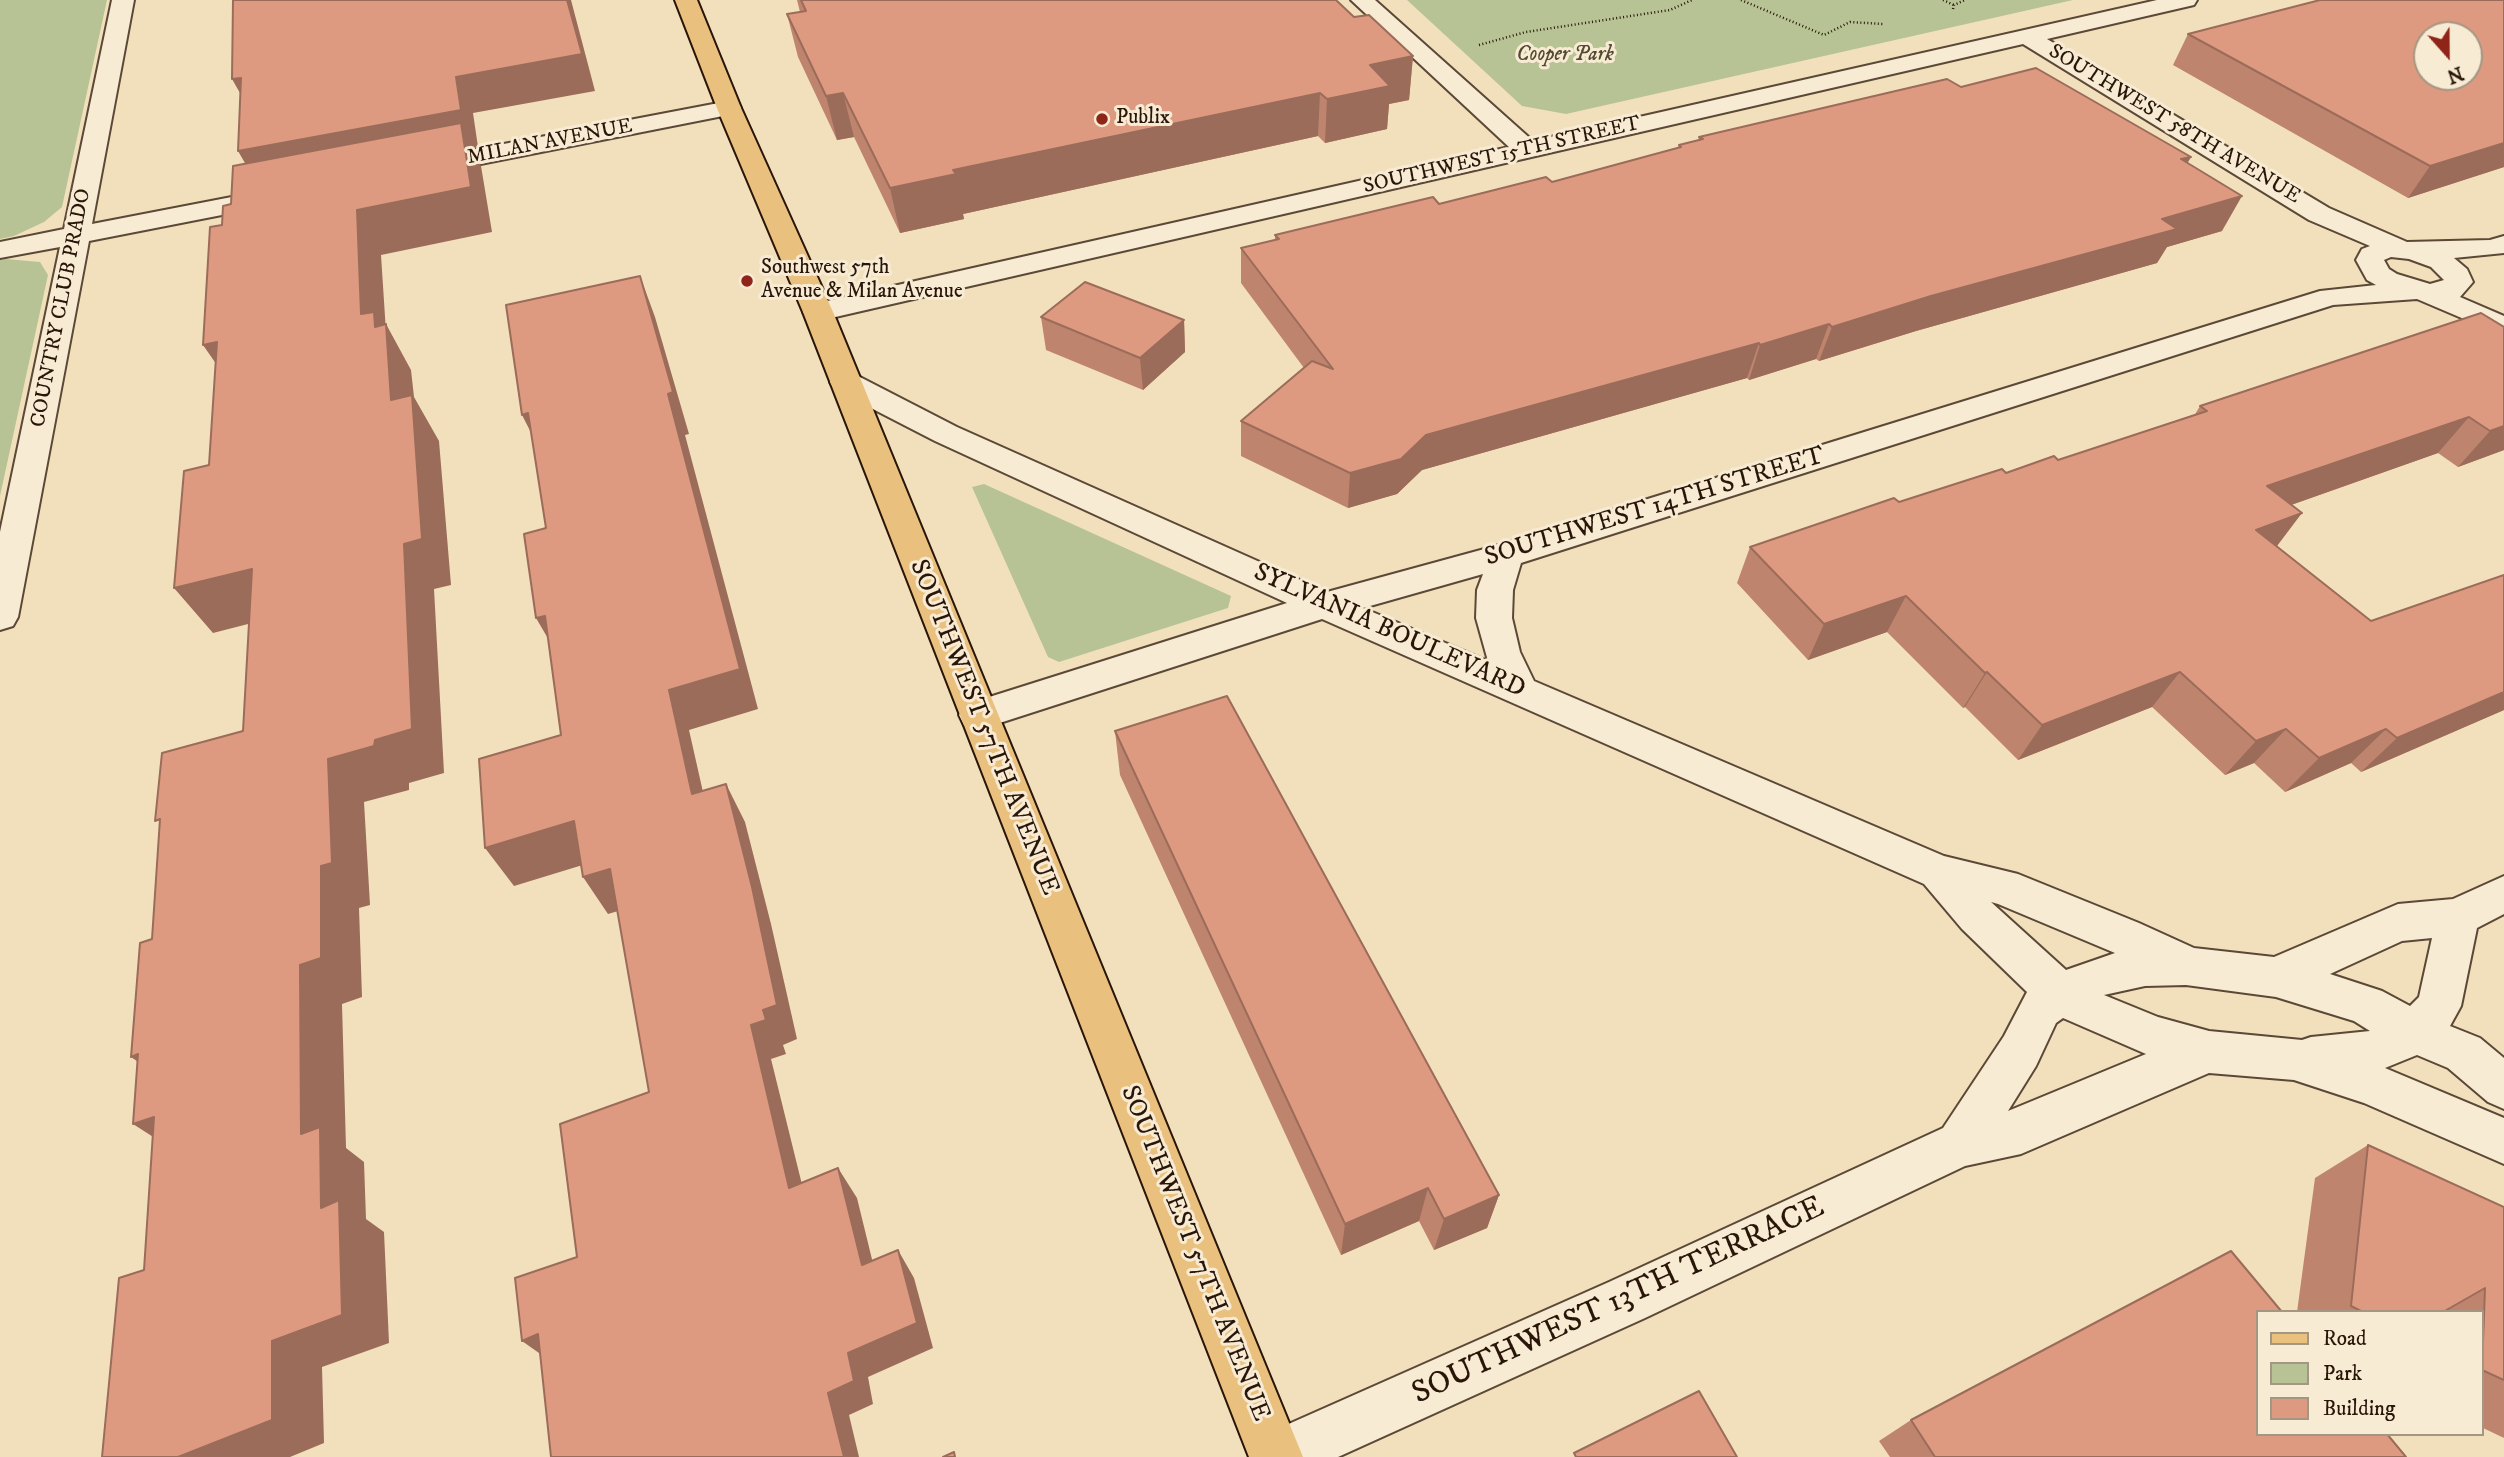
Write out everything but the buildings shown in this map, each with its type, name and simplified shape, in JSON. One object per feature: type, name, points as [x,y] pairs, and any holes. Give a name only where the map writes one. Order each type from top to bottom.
[{"type":"main road","name":"SOUTHWEST 57TH AVENUE","points":[[691,1],[729,108],[818,313],[1276,1457]]},
{"type":"street","name":"COUNTRY CLUB PRADO","points":[[0,617],[123,0]]},
{"type":"street","points":[[1362,0],[1528,150]]},
{"type":"street","name":"SOUTHWEST 15TH STREET","points":[[818,313],[2186,0]]},
{"type":"street","name":"SOUTHWEST 58TH AVENUE","points":[[2028,37],[2319,214],[2441,261],[2458,279]]},
{"type":"street","points":[[1369,38],[1422,56]]},
{"type":"street","name":"MILAN AVENUE","points":[[407,171],[729,108]]},
{"type":"street","points":[[0,250],[300,192]]},
{"type":"street","name":"SOUTHWEST 58TH AVENUE","points":[[2319,214],[2388,281],[2421,292]]},
{"type":"street","points":[[2407,250],[2498,246]]},
{"type":"street","points":[[2421,292],[2449,291],[2458,279],[2488,257],[2498,246]]},
{"type":"street","name":"SOUTHWEST 14TH STREET","points":[[2330,297],[2371,263],[2379,251],[2407,250]]},
{"type":"street","points":[[2458,279],[2504,317]]},
{"type":"street","points":[[2421,292],[2504,327]]},
{"type":"street","name":"SOUTHWEST 14TH STREET","points":[[978,715],[1256,625],[1506,555],[2330,297],[2421,292]]},
{"type":"street","name":"SYLVANIA BOULEVARD","points":[[845,382],[957,439],[1327,607],[1939,872],[2003,887],[2124,936],[2190,967],[2276,977],[2366,1005],[2414,1032],[2464,1053],[2504,1087]]},
{"type":"street","points":[[1506,555],[1495,590],[1494,618],[1502,652],[1519,690]]},
{"type":"street","name":"SYLVANIA BOULEVARD","points":[[1939,872],[1977,916],[2030,968],[2062,993],[2094,1012],[2143,1032],[2209,1052],[2294,1059],[2371,1084],[2504,1141]]},
{"type":"street","points":[[2276,977],[2398,923],[2458,917],[2504,894]]},
{"type":"street","points":[[2294,1059],[2362,1054],[2391,1045],[2414,1032],[2439,1006],[2458,917]]},
{"type":"street","points":[[1960,1144],[2020,1051],[2040,1009],[2062,993],[2104,974],[2145,967],[2190,967]]},
{"type":"street","name":"SOUTHWEST 13TH TERRACE","points":[[1276,1457],[1627,1300],[1960,1144],[2021,1131],[2209,1052]]},
{"type":"path","points":[[1422,56],[1447,58],[1493,39],[1671,10],[1692,0]]},
{"type":"path","points":[[1741,0],[1824,35],[1850,22],[1885,24]]},
{"type":"path","points":[[1943,0],[1954,5],[1965,0]]},
{"type":"path","points":[[1954,5],[1953,11],[1957,18]]},
{"type":"green space","points":[[0,0],[107,0],[62,207],[44,222],[14,236],[0,239]]},
{"type":"green space","name":"Cooper Park","points":[[1407,0],[2073,0],[1566,114],[1522,106]]},
{"type":"green space","points":[[0,260],[40,262],[48,275],[0,496]]},
{"type":"green space","points":[[984,484],[1231,596],[1228,608],[1059,662],[1048,657],[972,487]]},
{"type":"place","name":"Publix","points":[[1102,119]]},
{"type":"place","name":"Southwest 57th Avenue & Milan Avenue","points":[[747,281]]}]
